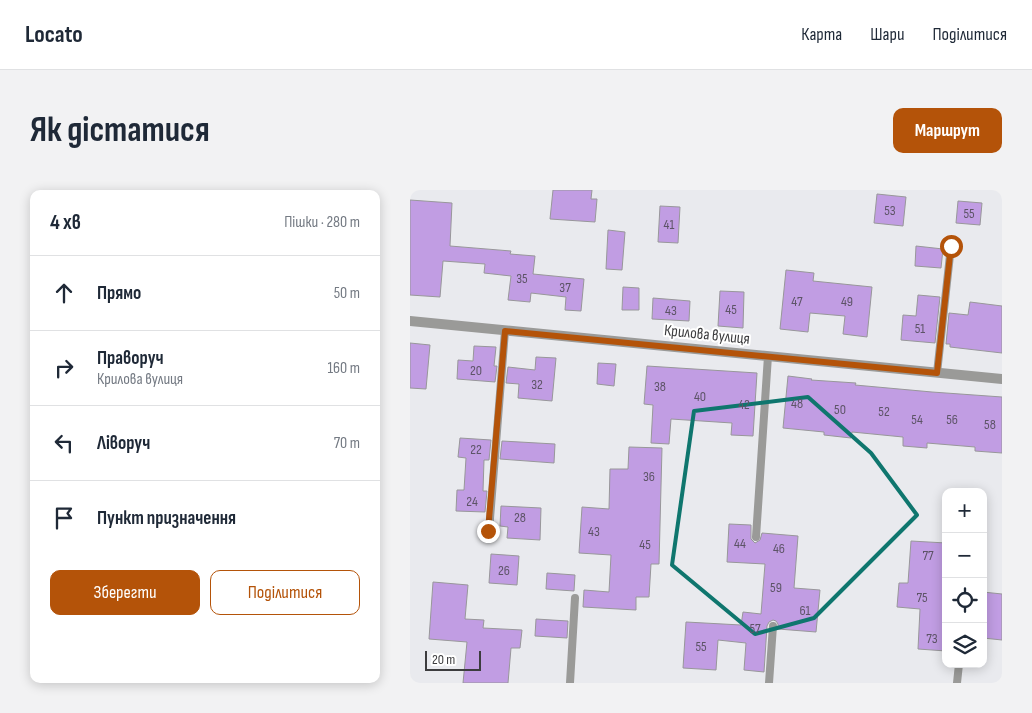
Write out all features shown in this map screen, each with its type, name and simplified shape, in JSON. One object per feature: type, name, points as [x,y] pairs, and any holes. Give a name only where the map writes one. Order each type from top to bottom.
[{"type":"street","name":"Крилова вулиця","points":[[410,321],[1002,379]]},
{"type":"lane","points":[[937,373],[951,246]]},
{"type":"lane","points":[[488,531],[505,331]]},
{"type":"lane","points":[[756,537],[768,356]]},
{"type":"lane","points":[[570,683],[575,598]]},
{"type":"lane","points":[[769,683],[773,626]]},
{"type":"lane","points":[[958,683],[959,668]]},
{"type":"highlighted area","points":[[808,397],[871,453],[917,515],[814,618],[755,634],[672,565],[694,411]]},
{"type":"building","points":[[553,190],[592,190],[591,199],[597,199],[595,222],[550,219]]},
{"type":"building","points":[[877,194],[906,197],[903,226],[874,223]]},
{"type":"building","points":[[410,200],[452,203],[450,246],[511,251],[510,254],[535,256],[533,274],[584,279],[581,311],[565,310],[566,297],[531,293],[530,302],[508,300],[511,276],[484,273],[485,264],[443,261],[440,297],[410,295]]},
{"type":"building","points":[[958,201],[982,203],[980,225],[956,223]]},
{"type":"building","points":[[660,206],[680,207],[678,243],[658,242]]},
{"type":"building","points":[[608,230],[625,232],[622,270],[606,269]]},
{"type":"building","points":[[916,246],[943,249],[941,268],[915,266]]},
{"type":"building","points":[[786,270],[814,273],[813,281],[872,287],[867,337],[843,334],[845,316],[810,313],[808,332],[780,329]]},
{"type":"building","points":[[623,287],[639,288],[639,310],[622,310]]},
{"type":"building","points":[[720,291],[744,292],[743,328],[718,326]]},
{"type":"building","points":[[918,295],[940,297],[935,343],[901,340],[903,315],[916,316]]},
{"type":"building","points":[[653,298],[690,301],[689,321],[652,319]]},
{"type":"building","points":[[970,302],[1002,306],[1002,353],[950,347],[950,344],[946,344],[949,313],[968,315]]},
{"type":"building","points":[[410,343],[430,345],[426,389],[410,388]]},
{"type":"building","points":[[474,346],[496,347],[494,366],[497,366],[495,382],[457,379],[458,360],[473,361]]},
{"type":"building","points":[[536,357],[556,358],[552,401],[518,398],[519,384],[506,383],[508,367],[535,370]]},
{"type":"building","points":[[598,363],[616,364],[614,386],[597,384]]},
{"type":"building","points":[[647,366],[757,373],[753,436],[731,435],[732,423],[671,419],[669,444],[651,443],[653,405],[644,404]]},
{"type":"building","points":[[788,376],[811,380],[856,383],[855,385],[1002,397],[1002,453],[975,451],[975,447],[927,443],[927,448],[903,446],[903,437],[852,432],[851,438],[824,435],[824,432],[783,428]]},
{"type":"building","points":[[460,438],[491,440],[489,460],[484,460],[483,491],[487,491],[485,512],[456,511],[457,490],[464,490],[466,458],[458,457]]},
{"type":"building","points":[[502,441],[555,444],[554,463],[500,459]]},
{"type":"building","points":[[629,447],[662,448],[659,564],[651,564],[649,597],[636,597],[636,610],[583,607],[584,590],[609,592],[611,555],[579,553],[582,507],[609,509],[610,469],[628,469]]},
{"type":"building","points":[[501,506],[541,508],[540,540],[507,538],[508,527],[500,526]]},
{"type":"building","points":[[729,524],[751,525],[751,539],[755,543],[760,540],[762,533],[798,536],[794,588],[820,590],[816,632],[778,629],[776,621],[769,622],[767,626],[764,672],[744,670],[746,643],[718,640],[716,670],[683,668],[686,622],[741,625],[743,612],[761,614],[765,564],[727,562]]},
{"type":"building","points":[[911,541],[942,543],[942,651],[918,649],[920,609],[897,607],[899,583],[908,583]]},
{"type":"building","points":[[491,554],[519,556],[517,585],[489,583]]},
{"type":"building","points":[[547,573],[575,575],[574,591],[546,589]]},
{"type":"building","points":[[433,582],[468,585],[465,619],[484,620],[483,628],[522,630],[520,648],[511,648],[508,683],[463,683],[467,642],[429,639]]},
{"type":"building","points":[[987,592],[1002,594],[1002,640],[987,638]]},
{"type":"building","points":[[536,619],[568,621],[567,638],[535,636]]},
{"type":"route","points":[[488,531],[505,331],[937,373],[951,246]]}]
